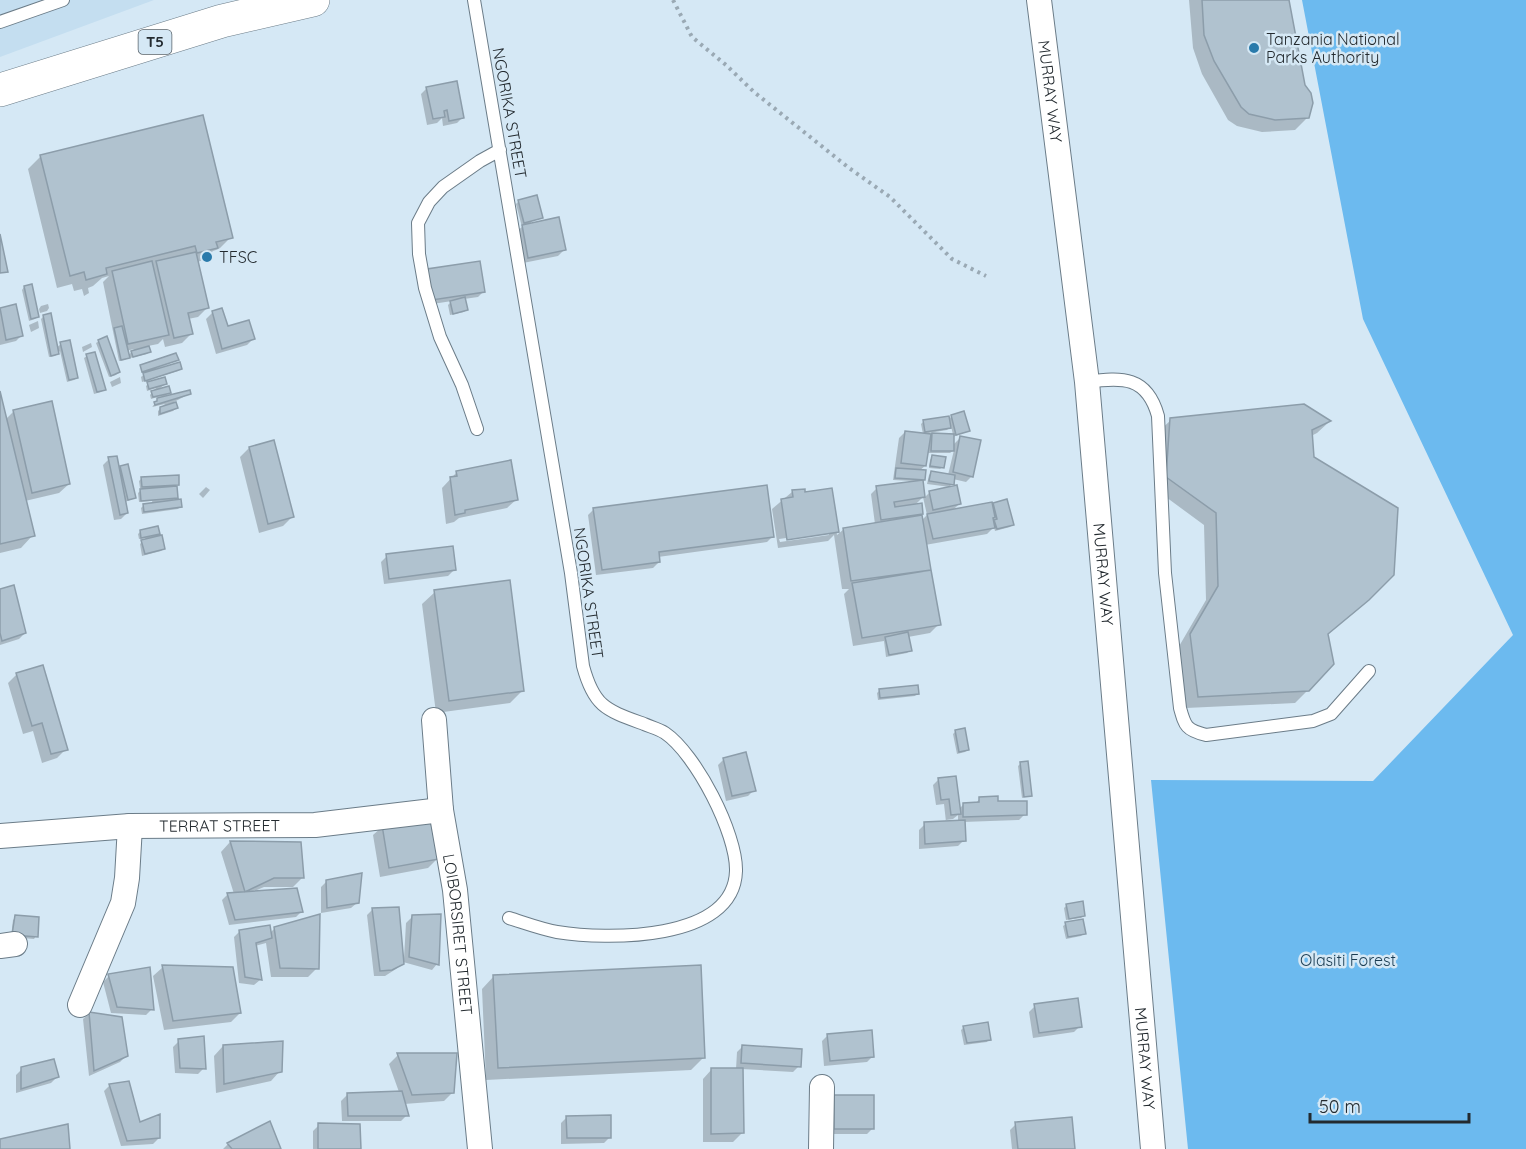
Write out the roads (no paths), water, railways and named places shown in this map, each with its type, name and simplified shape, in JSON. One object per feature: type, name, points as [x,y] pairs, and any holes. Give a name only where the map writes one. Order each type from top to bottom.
[{"type":"highway","name":"T5","points":[[0,90],[222,21],[260,5],[313,0]]},
{"type":"street","name":"MURRAY WAY","points":[[1039,0],[1086,382],[1153,1149]]},
{"type":"street","name":"LOIBORSIRET STREET","points":[[434,720],[441,810],[455,890],[480,1149]]},
{"type":"street","name":"TERRAT STREET","points":[[0,836],[130,826],[315,825],[441,810]]},
{"type":"street","points":[[80,1005],[123,903],[130,826]]},
{"type":"street","points":[[821,1149],[822,1087]]},
{"type":"lane","points":[[0,22],[63,0]]},
{"type":"lane","name":"NGORIKA STREET","points":[[474,0],[571,573],[586,678],[591,692],[600,703],[611,712],[663,732],[675,741],[698,770],[730,839],[736,873],[731,892],[721,906],[703,920],[682,928],[620,937],[557,932],[509,918]]},
{"type":"lane","points":[[477,429],[462,385],[440,337],[427,296],[419,254],[418,223],[429,202],[443,187],[500,150]]},
{"type":"lane","points":[[1086,382],[1110,379],[1132,382],[1143,387],[1154,400],[1158,416],[1165,573],[1177,686],[1185,724],[1192,731],[1206,735],[1312,721],[1331,714],[1369,671]]},
{"type":"place","name":"Tanzania National Parks Authority","points":[[1254,48]]},
{"type":"place","name":"TFSC","points":[[207,257]]},
{"type":"park label","name":"Olasiti Forest","points":[[1348,960]]}]
